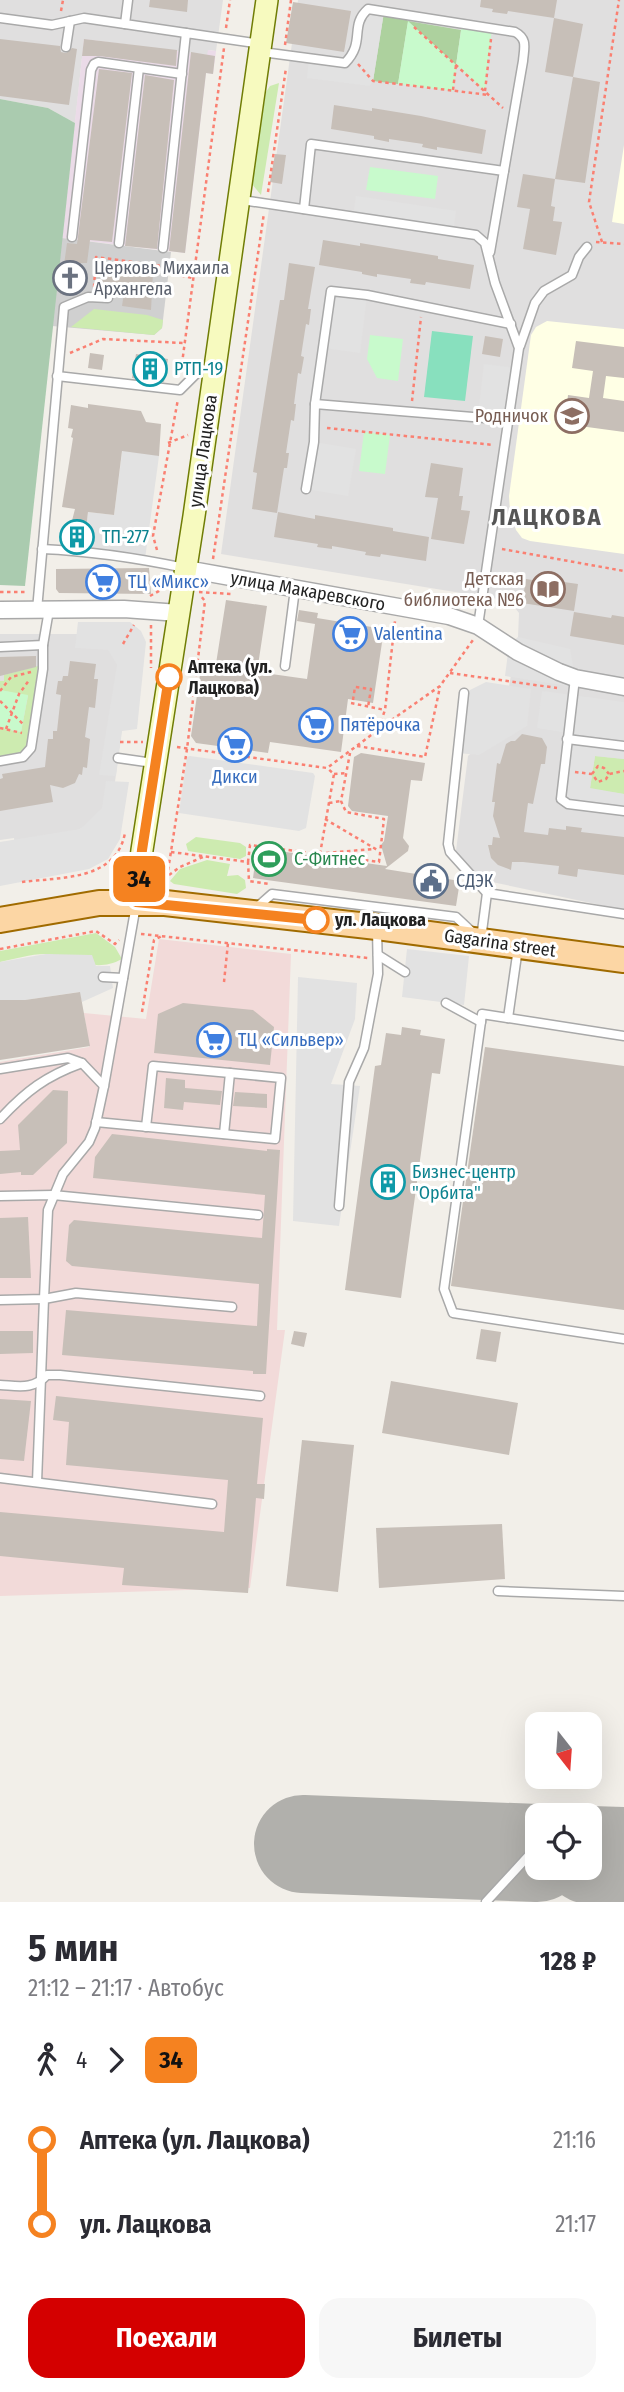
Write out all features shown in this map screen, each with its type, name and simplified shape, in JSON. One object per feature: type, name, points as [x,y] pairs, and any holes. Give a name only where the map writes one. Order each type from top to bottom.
[{"type":"main road","name":"Gagarina street","points":[[0,920],[71,906],[136,902],[251,912],[624,960]]},
{"type":"street","name":"улица Лацкова","points":[[136,902],[147,762],[179,613],[177,566],[215,371],[267,0]]},
{"type":"street","name":"улица Макаревского","points":[[177,566],[449,617],[526,656],[574,685],[624,687]]},
{"type":"street","points":[[0,610],[179,613]]},
{"type":"lane","points":[[125,24],[128,0]]},
{"type":"lane","points":[[0,18],[52,25],[83,18],[225,39],[288,55],[345,62],[356,51],[359,21],[368,9],[522,35],[525,42],[489,255]]},
{"type":"lane","points":[[66,47],[70,21]]},
{"type":"lane","points":[[163,248],[186,33]]},
{"type":"lane","points":[[72,237],[91,70],[94,64],[98,62],[182,74]]},
{"type":"lane","points":[[119,243],[139,68]]},
{"type":"lane","points":[[304,209],[312,144],[504,171]]},
{"type":"lane","points":[[238,199],[476,235],[485,243],[495,283],[519,348]]},
{"type":"lane","points":[[477,631],[519,348],[535,303],[548,287],[572,275],[579,257],[587,247]]},
{"type":"lane","points":[[306,489],[331,291],[511,324]]},
{"type":"lane","points":[[0,761],[23,757],[31,748],[34,735],[43,669],[43,610],[38,592],[64,307],[88,297],[108,298]]},
{"type":"lane","points":[[57,376],[180,390],[201,369],[215,371]]},
{"type":"lane","points":[[315,404],[509,419]]},
{"type":"lane","points":[[42,550],[83,551],[177,566]]},
{"type":"lane","points":[[285,666],[295,589]]},
{"type":"lane","points":[[0,647],[43,645]]},
{"type":"lane","points":[[574,685],[561,799],[568,804],[624,811]]},
{"type":"lane","points":[[464,693],[448,844],[450,852],[487,893],[624,914]]},
{"type":"lane","points":[[567,739],[624,746]]},
{"type":"lane","points":[[118,758],[147,762]]},
{"type":"lane","points":[[481,941],[487,893]]},
{"type":"lane","points":[[251,912],[272,894],[285,895],[456,917],[481,941]]},
{"type":"lane","points":[[37,1482],[48,1210],[63,1174],[89,1142],[96,1122],[136,902]]},
{"type":"lane","points":[[339,1206],[349,1082],[364,1048],[378,960],[377,927]]},
{"type":"lane","points":[[508,1018],[519,946]]},
{"type":"lane","points":[[378,960],[405,972]]},
{"type":"lane","points":[[103,977],[123,978]]},
{"type":"lane","points":[[446,1003],[481,1022]]},
{"type":"lane","points":[[624,1036],[482,1014],[444,1289],[453,1313],[624,1339]]},
{"type":"lane","points":[[0,1069],[68,1058],[82,1063],[104,1086]]},
{"type":"lane","points":[[0,1119],[22,1095],[41,1082],[82,1063]]},
{"type":"lane","points":[[96,1122],[275,1139],[281,1078],[152,1066],[146,1126]]},
{"type":"lane","points":[[224,1134],[230,1073]]},
{"type":"lane","points":[[0,1196],[53,1195],[258,1215]]},
{"type":"lane","points":[[0,1300],[44,1299],[76,1293],[232,1307]]},
{"type":"lane","points":[[0,1385],[29,1387],[47,1375],[60,1375],[260,1396]]},
{"type":"lane","points":[[0,1478],[212,1503]]},
{"type":"lane","points":[[498,1591],[624,1596]]},
{"type":"lane","points":[[486,1902],[525,1860]]},
{"type":"path","points":[[123,644],[149,597],[167,587],[177,566],[155,547],[153,536],[168,443],[180,390],[183,343],[229,0]]},
{"type":"path","points":[[205,856],[180,867],[167,877],[187,749],[205,601],[198,592],[212,573],[289,51],[284,44],[291,0]]},
{"type":"path","points":[[602,242],[589,202],[619,0]]},
{"type":"path","points":[[400,15],[513,117]]},
{"type":"path","points":[[485,91],[492,28]]},
{"type":"path","points":[[352,57],[373,81],[489,95]]},
{"type":"path","points":[[453,91],[456,65]]},
{"type":"path","points":[[587,247],[602,242],[624,244]]},
{"type":"path","points":[[93,297],[96,257],[162,266],[169,273],[192,278]]},
{"type":"path","points":[[410,411],[422,306]]},
{"type":"path","points":[[58,358],[103,339],[183,343]]},
{"type":"path","points":[[314,427],[504,446]]},
{"type":"path","points":[[496,550],[624,571]]},
{"type":"path","points":[[0,592],[38,592]]},
{"type":"path","points":[[140,613],[152,627],[151,671]]},
{"type":"path","points":[[378,730],[385,710],[395,618]]},
{"type":"path","points":[[327,768],[440,686],[477,631]]},
{"type":"path","points":[[0,691],[11,677],[36,671],[19,694],[6,729]]},
{"type":"path","points":[[450,673],[574,685]]},
{"type":"path","points":[[357,746],[425,757],[440,686]]},
{"type":"path","points":[[368,706],[371,689],[355,687],[352,701],[368,706],[385,710]]},
{"type":"path","points":[[0,702],[34,735]]},
{"type":"path","points":[[0,728],[34,735]]},
{"type":"path","points":[[120,742],[141,742],[147,762]]},
{"type":"path","points":[[187,749],[327,768],[334,774],[347,773]]},
{"type":"path","points":[[276,885],[249,881],[250,845],[379,862],[384,819],[346,812],[341,801],[350,750]]},
{"type":"path","points":[[592,774],[598,766],[609,774]]},
{"type":"path","points":[[563,771],[592,774],[598,782],[606,779],[609,774],[624,771]]},
{"type":"path","points":[[320,854],[334,774]]},
{"type":"path","points":[[329,803],[341,801]]},
{"type":"path","points":[[325,819],[379,851]]},
{"type":"path","points":[[22,882],[89,873],[111,862],[124,841],[126,831]]},
{"type":"path","points":[[320,854],[373,849]]},
{"type":"path","points":[[172,852],[248,862]]},
{"type":"path","points":[[0,949],[96,931],[114,944]]},
{"type":"path","points":[[142,1012],[154,940],[162,936],[378,960]]},
{"type":"path","points":[[224,982],[228,943]]},
{"type":"shaded area","points":[[0,0],[223,0],[216,51],[209,50],[208,55],[84,39],[75,123],[48,108],[0,99]]},
{"type":"shaded area","points":[[298,0],[624,0],[624,910],[492,882],[478,877],[456,851],[468,756],[502,724],[518,637],[519,613],[512,604],[498,599],[221,554]]},
{"type":"shaded area","points":[[368,9],[384,12],[370,86],[307,78],[309,58],[345,62],[352,57],[359,21]]},
{"type":"shaded area","points":[[84,39],[207,55],[208,50],[216,51],[213,74],[206,73],[185,253],[62,238]]},
{"type":"shaded area","points":[[0,99],[48,108],[75,123],[25,586],[0,585]]},
{"type":"shaded area","points":[[624,145],[624,224],[612,222]]},
{"type":"shaded area","points":[[356,196],[456,211],[453,232],[353,217]]},
{"type":"shaded area","points":[[62,238],[171,252],[162,328],[154,335],[52,326]]},
{"type":"shaded area","points":[[331,291],[367,295],[360,353],[324,348]]},
{"type":"shaded area","name":"Родничок","points":[[547,321],[624,329],[624,554],[530,541],[522,538],[516,530],[509,496],[531,335],[536,327]]},
{"type":"shaded area","points":[[484,364],[515,368],[509,420],[478,416]]},
{"type":"shaded area","points":[[314,442],[356,449],[348,496],[306,489]]},
{"type":"shaded area","points":[[123,445],[159,456],[145,559],[83,551],[88,512],[114,515]]},
{"type":"shaded area","points":[[78,622],[130,622],[141,631],[146,642],[137,729],[122,731],[116,776],[99,775],[117,665],[108,650],[75,648]]},
{"type":"shaded area","points":[[0,634],[134,634],[111,813],[16,862],[14,838],[0,840]]},
{"type":"shaded area","points":[[518,637],[570,649],[574,687],[505,676],[509,645]]},
{"type":"shaded area","points":[[486,682],[531,689],[527,726],[479,755],[458,753],[464,693]]},
{"type":"shaded area","points":[[542,691],[624,702],[624,759],[595,756],[590,788],[624,794],[624,811],[561,799],[568,733],[537,728]]},
{"type":"shaded area","points":[[187,757],[313,773],[315,776],[306,828],[299,831],[179,813]]},
{"type":"shaded area","points":[[106,781],[129,782],[120,839],[108,859],[89,869],[0,886],[0,842],[80,829],[102,808]]},
{"type":"shaded area","points":[[159,939],[291,954],[277,1330],[285,1330],[250,1588],[0,1596],[0,1062],[89,1047],[84,1013],[146,1019]]},
{"type":"shaded area","points":[[407,949],[469,956],[464,1005],[402,997]]},
{"type":"shaded area","points":[[46,954],[92,955],[96,966],[110,966],[113,988],[82,1002],[79,992],[25,1000],[0,1000],[0,962]]},
{"type":"shaded area","points":[[298,977],[357,983],[355,1019],[331,1084],[360,1086],[339,1226],[293,1221]]},
{"type":"green space","points":[[384,12],[400,15],[408,21],[461,30],[456,65],[408,22],[398,84],[373,81]]},
{"type":"green space","points":[[408,21],[456,65],[462,24],[492,28],[485,91],[457,66],[453,91],[398,84]]},
{"type":"green space","points":[[279,83],[261,195],[252,184],[266,92],[270,86]]},
{"type":"green space","points":[[370,167],[438,176],[435,199],[366,190]]},
{"type":"green space","points":[[94,309],[147,315],[163,320],[162,328],[154,335],[71,327]]},
{"type":"green space","points":[[432,331],[473,336],[465,401],[424,397]]},
{"type":"green space","points":[[370,335],[403,339],[398,381],[377,378],[367,359]]},
{"type":"green space","points":[[364,432],[390,435],[385,474],[359,471]]},
{"type":"green space","points":[[38,666],[37,670],[43,669],[34,735],[23,757],[0,761],[0,728],[21,732],[28,696],[0,690],[0,681],[4,681],[4,675]]},
{"type":"green space","points":[[0,690],[28,695],[21,732],[0,728]]},
{"type":"green space","points":[[595,756],[624,759],[624,794],[590,789]]},
{"type":"green space","points":[[196,837],[240,843],[246,847],[246,856],[240,859],[188,851],[186,844]]},
{"type":"green space","points":[[207,860],[230,864],[227,876],[238,875],[245,880],[246,888],[237,894],[174,884],[170,881],[180,869]]},
{"type":"green space","points":[[96,933],[115,947],[122,959],[92,965],[45,954],[0,962],[0,951]]},
{"type":"building","points":[[150,0],[188,0],[187,12],[149,7]]},
{"type":"building","points":[[481,0],[557,0],[554,18],[508,11],[507,14],[492,12],[493,9],[480,7]]},
{"type":"building","points":[[293,2],[351,11],[344,52],[286,43]]},
{"type":"building","points":[[554,18],[583,24],[573,77],[545,72]]},
{"type":"building","points":[[0,39],[60,46],[61,52],[66,53],[72,48],[77,49],[69,105],[0,96]]},
{"type":"building","points":[[84,39],[177,50],[176,66],[82,56]]},
{"type":"building","points":[[191,52],[215,56],[213,74],[206,73],[185,253],[169,251]]},
{"type":"building","points":[[99,69],[132,73],[112,242],[90,240],[87,263],[81,263],[77,295],[60,294],[67,243],[77,244]]},
{"type":"building","points":[[145,75],[174,80],[157,249],[125,246]]},
{"type":"building","points":[[573,77],[600,82],[585,183],[555,179]]},
{"type":"building","points":[[334,105],[421,116],[486,130],[482,154],[437,147],[437,150],[422,147],[423,144],[389,139],[389,142],[374,139],[374,136],[331,129]]},
{"type":"building","points":[[275,154],[286,155],[282,184],[270,182]]},
{"type":"building","points":[[523,174],[555,179],[551,206],[555,207],[553,221],[562,222],[556,255],[523,249],[530,209],[517,207]]},
{"type":"building","points":[[323,240],[360,246],[360,243],[474,265],[470,289],[426,282],[425,285],[410,283],[411,279],[377,274],[377,277],[319,265]]},
{"type":"building","points":[[289,263],[315,267],[308,309],[311,309],[309,325],[306,324],[301,356],[304,357],[301,374],[298,373],[294,421],[291,420],[286,453],[289,453],[287,468],[284,468],[277,513],[252,509],[257,473],[253,472],[280,300],[284,300]]},
{"type":"building","points":[[103,265],[153,272],[151,310],[122,306],[124,293],[100,290]]},
{"type":"building","points":[[485,336],[503,339],[500,357],[482,354]]},
{"type":"building","points":[[576,341],[624,347],[624,378],[606,376],[603,398],[624,401],[624,432],[565,424],[568,395],[589,398],[593,371],[572,368]]},
{"type":"building","points":[[90,353],[104,355],[102,370],[88,368]]},
{"type":"building","name":"РТП-19","points":[[136,354],[168,359],[164,382],[132,378]]},
{"type":"building","points":[[88,404],[141,411],[146,422],[161,424],[159,456],[122,451],[114,515],[88,512],[84,545],[66,544],[75,509],[62,507],[73,438],[73,429],[68,428],[71,405],[88,408]]},
{"type":"building","points":[[431,463],[463,468],[459,496],[463,496],[461,510],[470,511],[464,544],[431,539],[438,498],[425,497]]},
{"type":"building","points":[[278,512],[315,519],[315,515],[429,537],[426,561],[381,554],[380,557],[365,555],[366,552],[332,546],[332,549],[317,547],[318,544],[274,537]]},
{"type":"building","name":"ТЦ «Микс»","points":[[149,568],[151,594],[59,593],[56,589],[56,569]]},
{"type":"building","points":[[526,579],[563,585],[564,582],[578,584],[574,611],[522,603]]},
{"type":"building","points":[[226,600],[267,606],[257,672],[307,679],[315,624],[297,621],[299,610],[318,613],[317,618],[384,629],[373,703],[348,699],[341,752],[270,742],[268,753],[196,743],[191,736],[201,668],[215,670]]},
{"type":"building","points":[[574,612],[611,618],[612,615],[624,617],[624,645],[570,636]]},
{"type":"building","points":[[36,656],[36,667],[0,676],[0,657]]},
{"type":"building","points":[[70,661],[96,664],[94,679],[98,679],[95,708],[89,707],[85,737],[90,739],[87,768],[83,767],[82,775],[79,774],[75,783],[63,788],[50,785],[53,802],[0,811],[2,774],[45,767],[48,739],[53,739],[53,731],[57,731],[61,695],[56,694],[58,681],[62,681],[63,676],[68,676]]},
{"type":"building","points":[[522,734],[542,738],[547,747],[545,764],[541,764],[533,804],[528,803],[524,832],[548,835],[549,828],[566,830],[566,826],[582,828],[581,832],[624,837],[624,875],[578,869],[577,877],[558,874],[559,866],[523,862],[512,862],[511,870],[498,865],[491,858],[488,845],[492,845],[493,837],[500,838],[493,816],[495,802],[492,802],[497,763],[500,764],[506,744],[515,741]]},
{"type":"building","points":[[361,753],[425,763],[422,781],[411,780],[403,838],[409,846],[408,851],[385,869],[460,881],[456,906],[253,878],[257,848],[387,866],[381,845],[388,816],[352,811],[348,806],[354,757]]},
{"type":"building","points":[[80,992],[90,1046],[0,1060],[0,1000],[25,1000]]},
{"type":"building","name":"ТЦ «Сильвер»","points":[[183,1003],[253,1010],[274,1027],[270,1065],[154,1053],[158,1014]]},
{"type":"building","name":"Бизнес-центр \"Орбита\"","points":[[402,1027],[421,1030],[420,1035],[445,1039],[440,1074],[432,1073],[401,1298],[345,1290],[375,1066],[381,1065],[386,1033],[401,1035]]},
{"type":"building","points":[[485,1047],[624,1066],[624,1310],[451,1286]]},
{"type":"building","points":[[166,1078],[185,1080],[185,1088],[222,1091],[220,1105],[184,1102],[183,1110],[164,1108]]},
{"type":"building","points":[[53,1090],[68,1091],[67,1143],[33,1175],[21,1175],[21,1172],[0,1174],[0,1151],[20,1150],[18,1125]]},
{"type":"building","points":[[235,1092],[267,1094],[267,1108],[233,1106]]},
{"type":"building","points":[[112,1134],[267,1151],[280,1150],[266,1374],[62,1355],[66,1310],[257,1326],[259,1284],[72,1266],[66,1261],[69,1225],[74,1220],[262,1238],[265,1195],[93,1178],[95,1157]]},
{"type":"building","points":[[28,1217],[31,1278],[0,1278],[0,1218]]},
{"type":"building","points":[[481,1329],[501,1332],[496,1362],[476,1359]]},
{"type":"building","points":[[0,1331],[33,1331],[33,1353],[0,1354]]},
{"type":"building","points":[[294,1331],[307,1333],[304,1347],[291,1344]]},
{"type":"building","points":[[391,1381],[518,1403],[509,1455],[382,1433]]},
{"type":"building","points":[[56,1396],[263,1418],[257,1484],[265,1484],[264,1499],[256,1498],[248,1593],[122,1585],[124,1568],[0,1556],[0,1512],[224,1532],[228,1480],[66,1465],[69,1422],[53,1420]]},
{"type":"building","points":[[0,1399],[31,1401],[24,1461],[0,1459]]},
{"type":"building","points":[[302,1440],[354,1445],[338,1592],[286,1586]]},
{"type":"building","points":[[502,1524],[505,1579],[379,1588],[376,1528]]},
{"type":"runway","points":[[303,1844],[525,1853]]},
{"type":"runway","points":[[602,1855],[624,1856]]},
{"type":"bus line","name":"34","points":[[169,677],[136,902],[316,920]]},
{"type":"place","name":"Церковь Михаила Архангела","points":[[70,278]]},
{"type":"place","name":"РТП-19","points":[[150,369]]},
{"type":"place","name":"Родничок","points":[[572,416]]},
{"type":"place","name":"ТП-277","points":[[77,537]]},
{"type":"place","name":"ТЦ «Микс»","points":[[103,582]]},
{"type":"place","name":"Детская библиотека №6","points":[[548,589]]},
{"type":"place","name":"Valentina","points":[[350,634]]},
{"type":"place","name":"Аптека (ул. Лацкова)","points":[[169,677]]},
{"type":"place","name":"Пятёрочка","points":[[316,725]]},
{"type":"place","name":"Дикси","points":[[235,745]]},
{"type":"place","name":"С-Фитнес","points":[[269,859]]},
{"type":"place","name":"СДЭК","points":[[431,881]]},
{"type":"place","name":"ул. Лацкова","points":[[316,920]]},
{"type":"place","name":"ТЦ «Сильвер»","points":[[214,1040]]},
{"type":"place","name":"Бизнес-центр \"Орбита\"","points":[[388,1182]]},
{"type":"district","name":"ЛАЦКОВА","points":[[547,517]]}]
